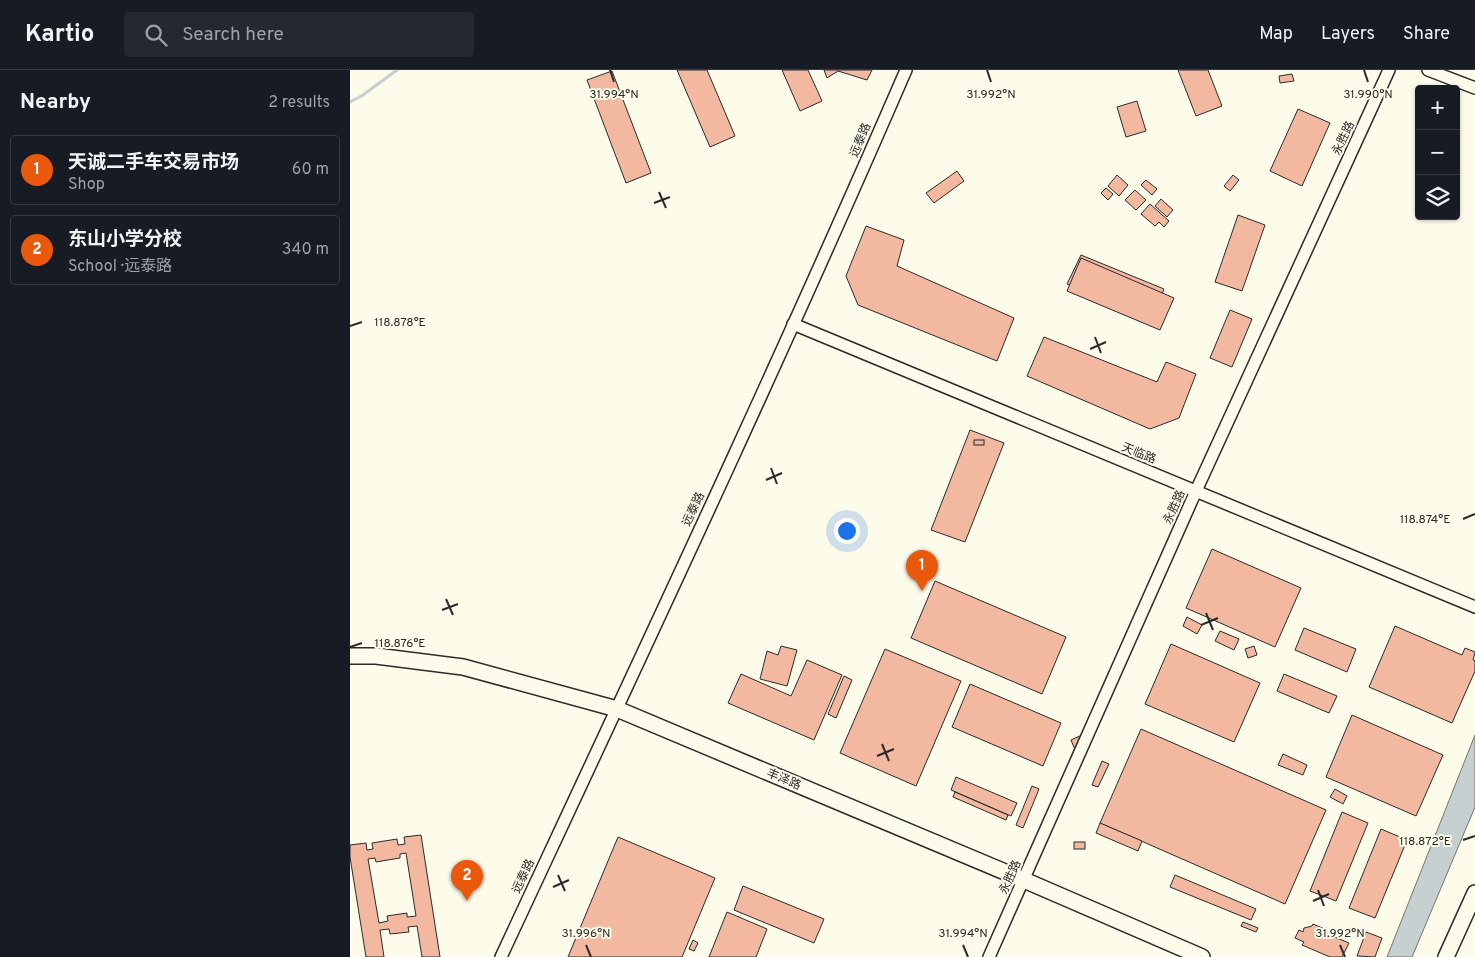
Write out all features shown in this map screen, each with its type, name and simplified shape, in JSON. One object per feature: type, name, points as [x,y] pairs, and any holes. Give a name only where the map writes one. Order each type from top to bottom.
[{"type":"main road","name":"丰泽路","points":[[350,656],[376,656],[463,667],[616,709],[1024,880],[1202,957]]},
{"type":"main road","points":[[1446,957],[1475,892]]},
{"type":"street","name":"远泰路","points":[[501,957],[793,324],[906,70]]},
{"type":"street","name":"永胜路","points":[[989,957],[1196,491],[1389,70]]},
{"type":"street","points":[[1428,70],[1475,88]]},
{"type":"street","name":"天临路","points":[[793,324],[1475,607]]},
{"type":"shaded area","points":[[1475,735],[1475,807],[1412,957],[1387,957]]},
{"type":"building","points":[[677,70],[707,70],[735,136],[710,147]]},
{"type":"building","points":[[782,70],[808,70],[822,101],[800,111]]},
{"type":"building","points":[[824,70],[872,70],[867,80],[838,71],[827,78]]},
{"type":"building","points":[[1178,70],[1208,70],[1222,106],[1196,116]]},
{"type":"building","points":[[612,71],[651,173],[626,183],[587,80]]},
{"type":"building","points":[[1292,74],[1294,81],[1280,83],[1279,76]]},
{"type":"building","points":[[1137,101],[1146,131],[1126,137],[1117,107]]},
{"type":"building","points":[[1298,109],[1330,123],[1302,186],[1270,171]]},
{"type":"building","points":[[957,171],[964,181],[934,203],[926,193]]},
{"type":"building","points":[[1117,175],[1128,185],[1119,196],[1108,186]]},
{"type":"building","points":[[1233,175],[1239,180],[1230,191],[1224,186]]},
{"type":"building","points":[[1146,180],[1157,189],[1152,195],[1141,185]]},
{"type":"building","points":[[1106,188],[1113,194],[1108,200],[1101,193]]},
{"type":"building","points":[[1135,190],[1146,200],[1136,210],[1125,200]]},
{"type":"building","points":[[1161,199],[1173,210],[1167,217],[1155,206]]},
{"type":"building","points":[[1150,204],[1169,221],[1164,227],[1159,222],[1155,226],[1141,214]]},
{"type":"building","points":[[1238,215],[1265,225],[1242,291],[1215,282]]},
{"type":"building","points":[[866,226],[904,240],[897,266],[1014,318],[997,361],[858,305],[846,276]]},
{"type":"building","points":[[1081,255],[1164,289],[1152,319],[1067,284]]},
{"type":"building","points":[[1081,258],[1174,298],[1160,330],[1067,291]]},
{"type":"building","points":[[1230,310],[1252,319],[1232,367],[1210,358]]},
{"type":"building","points":[[1044,337],[1157,382],[1166,362],[1196,374],[1179,418],[1150,429],[1027,376]]},
{"type":"building","points":[[970,430],[1004,443],[965,542],[931,530]]},
{"type":"building","points":[[974,440],[984,440],[984,445],[974,445]]},
{"type":"building","points":[[1212,549],[1301,588],[1275,647],[1186,608]]},
{"type":"building","points":[[935,581],[1066,637],[1042,694],[911,638]]},
{"type":"building","points":[[1187,617],[1202,625],[1197,634],[1183,626]]},
{"type":"building","points":[[1395,626],[1462,655],[1465,648],[1475,652],[1473,660],[1475,661],[1475,671],[1452,723],[1369,687]]},
{"type":"building","points":[[1304,628],[1356,649],[1347,672],[1295,650]]},
{"type":"building","points":[[1220,631],[1239,639],[1234,650],[1215,641]]},
{"type":"building","points":[[1171,644],[1260,683],[1234,742],[1145,704]]},
{"type":"building","points":[[781,646],[797,650],[787,686],[760,679],[767,651],[778,655]]},
{"type":"building","points":[[1254,646],[1257,655],[1248,658],[1245,649]]},
{"type":"building","points":[[885,649],[961,681],[916,786],[840,753]]},
{"type":"building","points":[[807,660],[842,675],[814,740],[728,703],[741,674],[791,696]]},
{"type":"building","points":[[1284,674],[1337,696],[1329,713],[1277,691]]},
{"type":"building","points":[[844,676],[852,680],[836,718],[828,714]]},
{"type":"building","points":[[970,684],[1061,723],[1043,766],[952,727]]},
{"type":"building","points":[[1352,715],[1443,755],[1416,816],[1326,777]]},
{"type":"building","points":[[1141,729],[1326,810],[1285,904],[1100,823]]},
{"type":"building","points":[[1089,732],[1092,740],[1082,744],[1078,757],[1071,740]]},
{"type":"building","points":[[1283,754],[1307,765],[1303,775],[1278,765]]},
{"type":"building","points":[[1102,761],[1109,764],[1098,787],[1092,785]]},
{"type":"building","points":[[956,777],[1017,803],[1011,816],[951,790]]},
{"type":"building","points":[[1032,786],[1039,789],[1023,828],[1016,825]]},
{"type":"building","points":[[1335,789],[1347,796],[1343,804],[1330,797]]},
{"type":"building","points":[[955,792],[1008,815],[1006,820],[953,797]]},
{"type":"building","points":[[1342,812],[1368,823],[1336,901],[1310,891]]},
{"type":"building","points":[[1100,823],[1142,841],[1138,851],[1096,833]]},
{"type":"building","points":[[1381,829],[1407,840],[1375,918],[1349,908]]},
{"type":"building","points":[[421,835],[440,957],[422,957],[417,926],[408,927],[409,932],[390,934],[389,929],[380,930],[384,957],[366,957],[350,857],[350,845],[366,843],[367,850],[373,849],[372,843],[397,839],[398,845],[405,844],[404,837]],"holes":[[[406,853],[416,916],[407,917],[407,913],[387,916],[388,921],[379,923],[368,859],[375,858],[376,862],[400,858],[400,854]]]},
{"type":"building","points":[[618,837],[715,878],[682,957],[568,957]]},
{"type":"building","points":[[1074,842],[1085,842],[1085,849],[1074,849]]},
{"type":"building","points":[[1175,875],[1256,909],[1251,920],[1170,887]]},
{"type":"building","points":[[743,886],[824,919],[814,943],[734,910]]},
{"type":"building","points":[[727,912],[767,929],[756,957],[709,957]]},
{"type":"building","points":[[1243,922],[1258,928],[1256,932],[1241,926]]},
{"type":"building","points":[[1313,924],[1327,930],[1325,933],[1349,943],[1342,957],[1330,957],[1302,945],[1304,942],[1295,938],[1299,930],[1303,932],[1304,928]]},
{"type":"building","points":[[1366,932],[1382,938],[1375,957],[1357,956]]},
{"type":"building","points":[[693,940],[698,943],[694,951],[689,949]]},
{"type":"waterway","points":[[350,102],[363,95],[397,70]]},
{"type":"place","name":"天诚二手车交易市场","points":[[922,591]]},
{"type":"place","name":"东山小学分校","points":[[467,901]]}]
